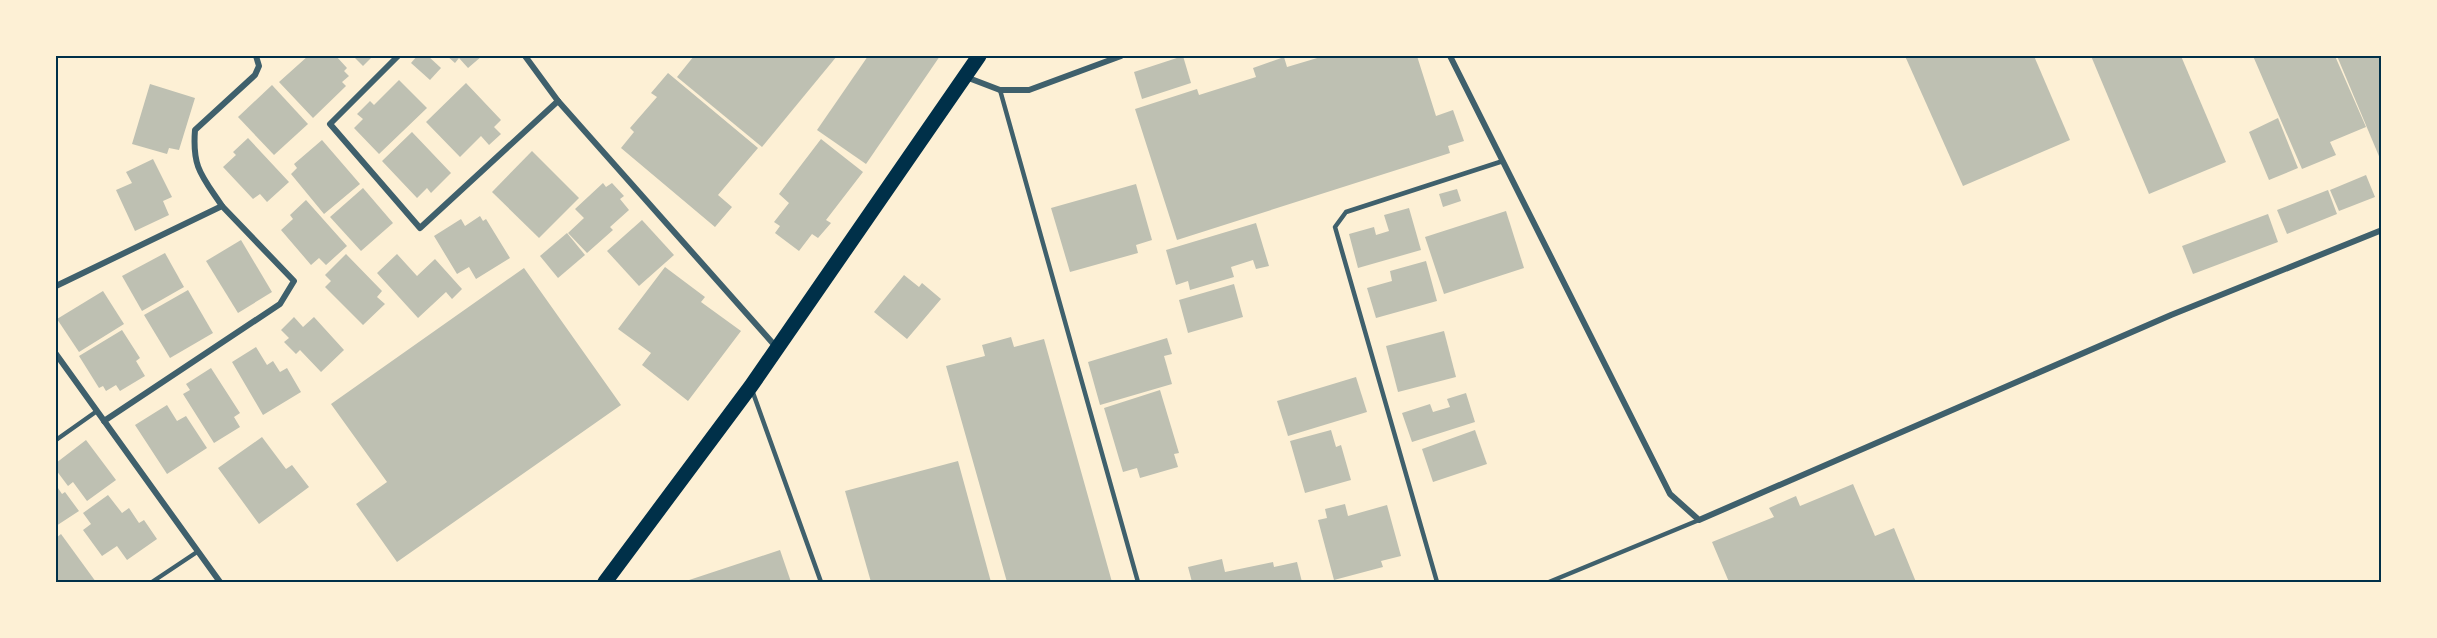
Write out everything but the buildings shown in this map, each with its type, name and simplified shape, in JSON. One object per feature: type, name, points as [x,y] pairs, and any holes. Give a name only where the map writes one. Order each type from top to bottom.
[{"type":"main road","points":[[605,582],[655,518],[751,386],[979,56]]},
{"type":"street","points":[[104,421],[279,304],[294,281],[222,206],[198,170],[193,153],[195,130],[255,75],[259,66],[256,56]]},
{"type":"street","points":[[398,56],[330,124],[420,228],[558,101]]},
{"type":"street","points":[[525,56],[558,101],[777,348]]},
{"type":"street","points":[[966,77],[1000,90],[1029,90],[1121,56]]},
{"type":"street","points":[[1450,56],[1670,494],[1699,520],[2171,315],[2382,231]]},
{"type":"street","points":[[56,286],[222,206]]},
{"type":"street","points":[[56,354],[219,582]]},
{"type":"lane","points":[[1000,90],[1138,582]]},
{"type":"lane","points":[[1437,582],[1335,227],[1346,213],[1503,160]]},
{"type":"lane","points":[[751,386],[821,582]]},
{"type":"lane","points":[[56,440],[97,411]]},
{"type":"lane","points":[[1549,582],[1699,520]]},
{"type":"lane","points":[[152,582],[197,552]]}]
